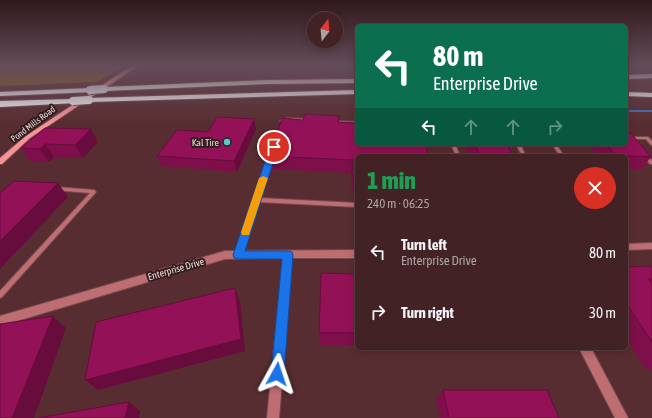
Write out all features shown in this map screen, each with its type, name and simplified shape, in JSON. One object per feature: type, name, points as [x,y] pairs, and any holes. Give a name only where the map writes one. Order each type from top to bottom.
[{"type":"highway","points":[[0,94],[209,85]]},
{"type":"highway","points":[[0,104],[355,92]]},
{"type":"highway","points":[[628,93],[652,93]]},
{"type":"main road","name":"Pond Mills Road","points":[[0,162],[28,137],[106,85]]},
{"type":"street","points":[[628,247],[652,246]]},
{"type":"street","name":"Enterprise Drive","points":[[0,322],[175,268],[225,255],[355,254]]},
{"type":"street","points":[[273,418],[288,255]]},
{"type":"street","points":[[586,350],[622,418]]},
{"type":"lane","points":[[280,128],[283,121],[287,119],[318,121]]},
{"type":"lane","points":[[326,121],[355,123]]},
{"type":"lane","points":[[632,143],[628,138],[647,138],[652,144]]},
{"type":"lane","points":[[238,255],[273,150]]},
{"type":"lane","points":[[642,152],[652,163]]},
{"type":"lane","points":[[646,157],[652,157]]},
{"type":"lane","points":[[1,292],[94,192],[46,188]]},
{"type":"lane","points":[[256,200],[355,205]]},
{"type":"shaded area","points":[[0,85],[36,85],[0,86]]},
{"type":"building","points":[[305,114],[339,116],[338,122],[355,123],[355,146],[426,146],[428,154],[355,154],[355,176],[352,175],[353,160],[269,156],[282,118],[303,120]]},
{"type":"building","points":[[217,117],[254,119],[234,161],[157,156],[177,130],[208,132]]},
{"type":"building","points":[[45,128],[91,129],[75,145],[45,144],[40,149],[21,148]]},
{"type":"building","points":[[628,132],[630,132],[651,157],[628,156],[628,154],[614,154],[608,146],[628,146]]},
{"type":"building","points":[[475,146],[508,146],[512,154],[480,154]]},
{"type":"building","points":[[14,181],[58,183],[0,241],[0,193]]},
{"type":"building","points":[[652,266],[652,279],[648,279],[652,284],[652,342],[628,306],[628,267]]},
{"type":"building","points":[[321,273],[355,274],[355,333],[319,333]]},
{"type":"building","points":[[235,288],[241,339],[85,380],[96,322]]},
{"type":"building","points":[[53,316],[12,418],[0,418],[0,324]]},
{"type":"building","points":[[443,390],[547,390],[559,418],[449,418]]},
{"type":"building","points":[[129,402],[125,418],[38,418]]},
{"type":"waterway","points":[[628,111],[652,111]]},
{"type":"slow traffic","points":[[246,232],[263,178]]},
{"type":"place","name":"Kal Tire","points":[[227,142]]},
{"type":"route","points":[[274,147],[238,255],[288,255],[277,374]]}]
